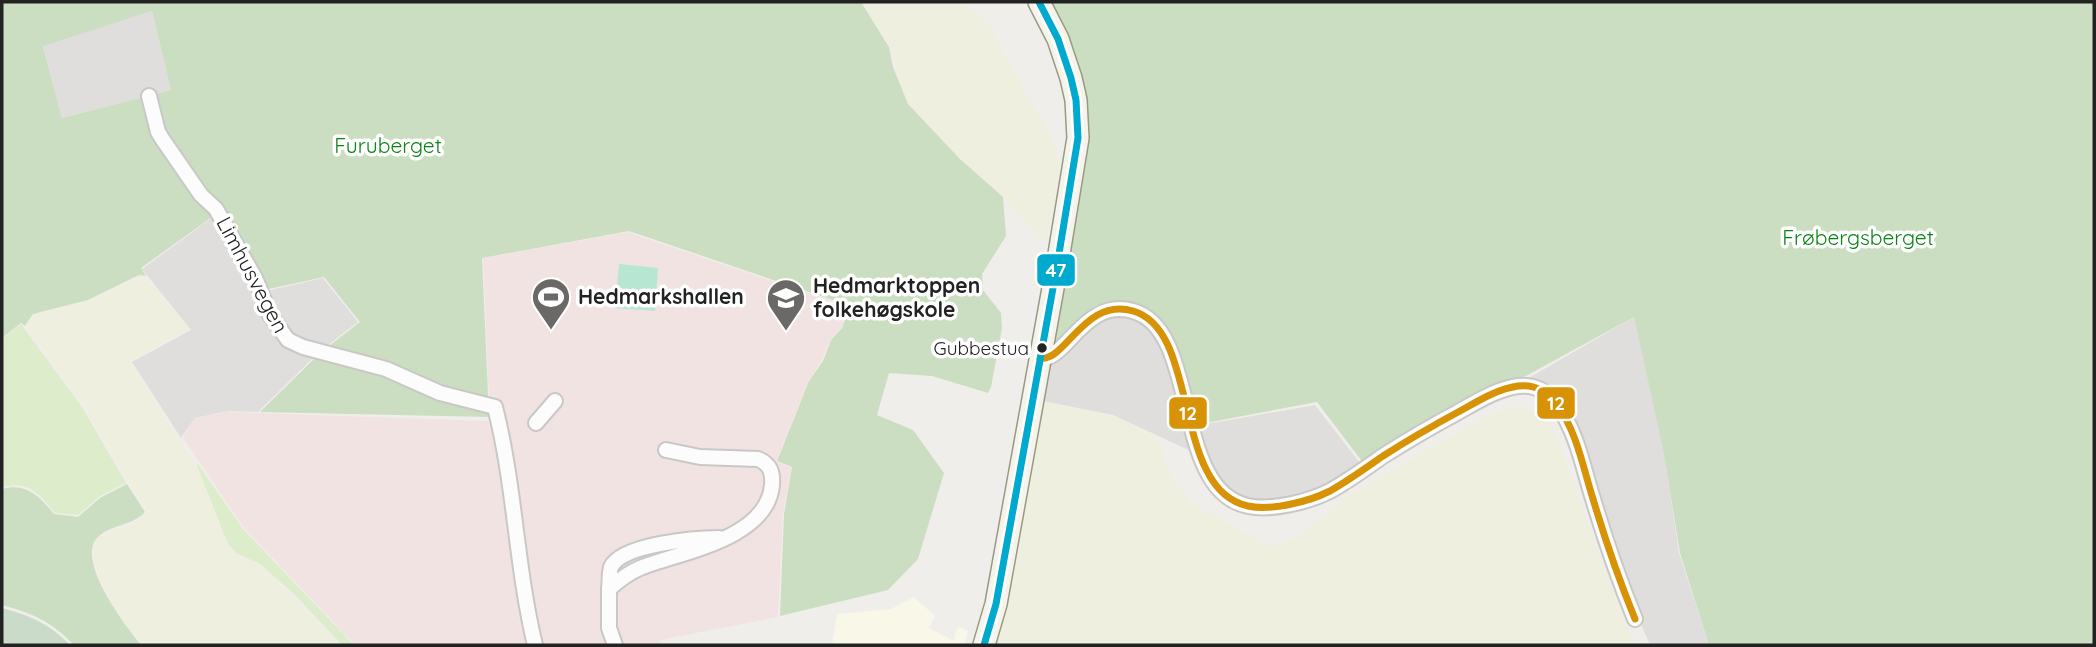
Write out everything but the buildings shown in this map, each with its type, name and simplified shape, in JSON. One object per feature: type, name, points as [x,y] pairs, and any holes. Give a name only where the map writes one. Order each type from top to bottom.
[{"type":"main road","points":[[984,645],[996,604],[1078,138],[1076,100],[1071,78],[1058,39],[1039,2]]},
{"type":"street","name":"Limhusvegen","points":[[149,96],[158,132],[201,195],[216,209],[255,278],[270,315],[288,340],[303,347],[386,369],[440,393],[495,407],[526,609],[535,645]]},
{"type":"street","points":[[1040,358],[1046,359],[1054,354],[1086,321],[1104,312],[1123,310],[1143,316],[1165,340],[1180,379],[1197,449],[1221,492],[1244,505],[1262,508],[1277,508],[1328,492],[1490,394],[1519,386],[1541,388],[1557,403],[1571,427],[1603,534],[1635,619]]},
{"type":"street","points":[[536,423],[555,401]]},
{"type":"street","points":[[615,645],[609,628],[609,589],[621,577],[728,537],[761,510],[771,491],[772,478],[766,462],[758,458],[700,457],[666,450]]},
{"type":"shaded area","points":[[152,11],[171,90],[62,118],[43,45]]},
{"type":"shaded area","points":[[217,214],[257,293],[323,278],[358,322],[319,352],[258,412],[228,411],[195,418],[181,438],[132,362],[191,330],[142,269]]},
{"type":"shaded area","points":[[628,232],[849,307],[841,328],[830,340],[822,360],[809,380],[776,461],[791,468],[783,513],[778,617],[660,640],[661,645],[355,645],[244,528],[183,438],[195,418],[227,412],[490,421],[483,258]]},
{"type":"shaded area","points":[[1113,314],[1134,315],[1163,341],[1193,452],[1113,415],[1043,401],[1046,372],[1087,324]]},
{"type":"shaded area","points":[[1634,317],[1664,452],[1679,553],[1709,645],[1650,645],[1631,600],[1575,425],[1522,382]]},
{"type":"shaded area","points":[[1315,405],[1363,467],[1328,490],[1263,507],[1221,490],[1195,426]]},
{"type":"shaded area","points":[[914,597],[935,616],[929,628],[954,641],[956,631],[960,627],[968,631],[964,645],[832,645],[837,614],[891,609]]},
{"type":"green space","name":"Furuberget","points":[[2,2],[861,2],[889,47],[893,67],[908,104],[960,159],[1003,197],[1006,236],[982,274],[983,290],[1001,313],[1002,328],[988,393],[932,376],[889,373],[877,415],[913,430],[944,473],[918,559],[888,590],[780,616],[784,514],[792,467],[777,461],[809,381],[823,361],[831,340],[842,328],[850,306],[629,231],[482,258],[489,417],[260,412],[320,353],[360,322],[324,277],[264,290],[219,212],[141,268],[146,276],[139,275],[88,300],[33,314],[25,326],[21,323],[2,338]],"holes":[[[152,11],[171,90],[62,118],[43,46]]]},
{"type":"green space","points":[[861,2],[962,2],[989,24],[1050,133],[1060,165],[1048,237],[1042,240],[1037,236],[1004,197],[960,158],[908,104],[890,46]]},
{"type":"green space","name":"Frøbergsberget","points":[[1037,2],[2094,2],[2094,645],[1709,645],[1680,553],[1664,454],[1634,317],[1364,464],[1317,402],[1195,425],[1170,335],[1156,315],[1134,305],[1052,346],[1084,146]]},
{"type":"green space","points":[[619,264],[658,268],[655,311],[615,308]]},
{"type":"green space","points":[[139,277],[146,278],[189,328],[131,362],[196,466],[228,546],[235,556],[259,565],[273,577],[340,645],[142,645],[118,615],[99,578],[92,553],[94,544],[108,532],[137,522],[147,512],[83,405],[26,326],[34,315],[89,301]]},
{"type":"green space","points":[[21,324],[82,407],[126,483],[100,496],[78,515],[55,513],[38,494],[26,487],[2,487],[2,339]]},
{"type":"green space","points":[[1045,403],[1114,416],[1154,435],[1163,450],[1168,472],[1190,502],[1270,547],[1299,536],[1352,494],[1494,412],[1520,407],[1540,411],[1549,419],[1557,436],[1624,622],[1636,645],[996,645],[1011,577],[1017,564],[1019,531],[1042,405]]},
{"type":"green space","points":[[198,464],[243,529],[354,645],[342,645],[295,595],[260,564],[236,553],[228,544]]},
{"type":"green space","points":[[127,484],[145,512],[98,537],[92,547],[92,561],[114,609],[141,645],[74,645],[41,619],[2,605],[2,489],[25,489],[38,497],[54,514],[78,517],[100,498]]},
{"type":"green space","points":[[2,608],[39,621],[70,645],[2,645]]},
{"type":"transit line","name":"47","points":[[984,645],[996,604],[1078,138],[1076,100],[1071,78],[1058,39],[1039,2]]},
{"type":"transit line","name":"12","points":[[1040,358],[1049,357],[1059,350],[1101,313],[1116,309],[1133,311],[1154,324],[1169,347],[1207,471],[1224,494],[1248,506],[1257,507],[1289,504],[1330,491],[1411,438],[1495,393],[1518,386],[1541,390],[1565,416],[1575,439],[1607,544],[1635,619]]},
{"type":"place","name":"Hedmarkshallen","points":[[551,331]]},
{"type":"place","name":"Hedmarktoppen folkehøgskole","points":[[786,332]]},
{"type":"place","name":"Gubbestua","points":[[1042,348]]}]
